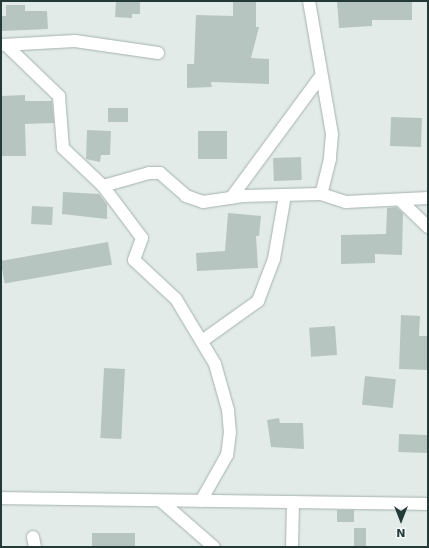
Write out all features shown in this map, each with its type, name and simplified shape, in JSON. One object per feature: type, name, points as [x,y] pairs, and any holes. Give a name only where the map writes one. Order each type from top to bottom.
[{"type":"street","points":[[309,1],[332,134],[330,159],[321,194]]},
{"type":"street","points":[[3,45],[75,41],[158,52]]},
{"type":"street","points":[[3,45],[59,96],[64,148],[103,186],[142,238],[134,260],[176,299],[215,364],[228,410],[230,432],[227,455],[201,501]]},
{"type":"street","points":[[231,198],[321,76]]},
{"type":"street","points":[[103,186],[149,173],[160,173],[186,196],[203,202],[231,198],[321,194],[346,202],[428,198]]},
{"type":"street","points":[[202,341],[258,301],[274,258],[285,195]]},
{"type":"street","points":[[400,200],[428,227]]},
{"type":"street","points":[[1,498],[428,504]]},
{"type":"street","points":[[161,501],[214,547]]},
{"type":"street","points":[[292,502],[292,547]]},
{"type":"building","points":[[116,1],[140,1],[140,14],[132,14],[132,18],[115,17]]},
{"type":"building","points":[[233,1],[256,1],[256,27],[259,27],[251,58],[269,59],[269,84],[211,82],[212,87],[187,88],[187,64],[194,64],[196,15],[233,16]]},
{"type":"building","points":[[337,1],[412,1],[412,20],[372,20],[372,26],[339,28]]},
{"type":"building","points":[[6,5],[25,5],[25,11],[47,11],[48,29],[1,31],[1,16],[6,16]]},
{"type":"building","points":[[25,95],[25,101],[52,101],[54,123],[25,124],[26,156],[2,156],[1,96]]},
{"type":"building","points":[[108,108],[128,108],[128,122],[108,122]]},
{"type":"building","points":[[391,117],[422,118],[421,147],[390,146]]},
{"type":"building","points":[[87,130],[111,131],[110,155],[101,155],[100,162],[86,159]]},
{"type":"building","points":[[198,131],[227,131],[227,159],[198,159]]},
{"type":"building","points":[[301,157],[302,180],[274,181],[273,158]]},
{"type":"building","points":[[63,192],[99,194],[107,204],[107,219],[62,214]]},
{"type":"building","points":[[32,206],[53,207],[52,225],[31,224]]},
{"type":"building","points":[[396,207],[403,213],[402,255],[375,254],[375,263],[341,264],[341,235],[386,234],[387,208]]},
{"type":"building","points":[[228,213],[261,216],[259,236],[256,236],[258,268],[197,271],[196,253],[225,251]]},
{"type":"building","points":[[108,242],[112,265],[5,284],[1,261]]},
{"type":"building","points":[[401,315],[420,316],[419,336],[428,336],[428,370],[399,369]]},
{"type":"building","points":[[335,326],[337,355],[311,357],[309,328]]},
{"type":"building","points":[[104,368],[125,369],[121,439],[100,438]]},
{"type":"building","points":[[365,376],[396,379],[393,408],[362,405]]},
{"type":"building","points":[[279,418],[280,423],[303,423],[304,449],[271,447],[267,420]]},
{"type":"building","points":[[399,434],[428,435],[427,453],[398,452]]},
{"type":"building","points":[[337,510],[354,510],[354,522],[337,522]]},
{"type":"building","points":[[354,528],[366,528],[366,547],[354,547]]},
{"type":"building","points":[[92,533],[135,533],[135,547],[92,547]]}]
